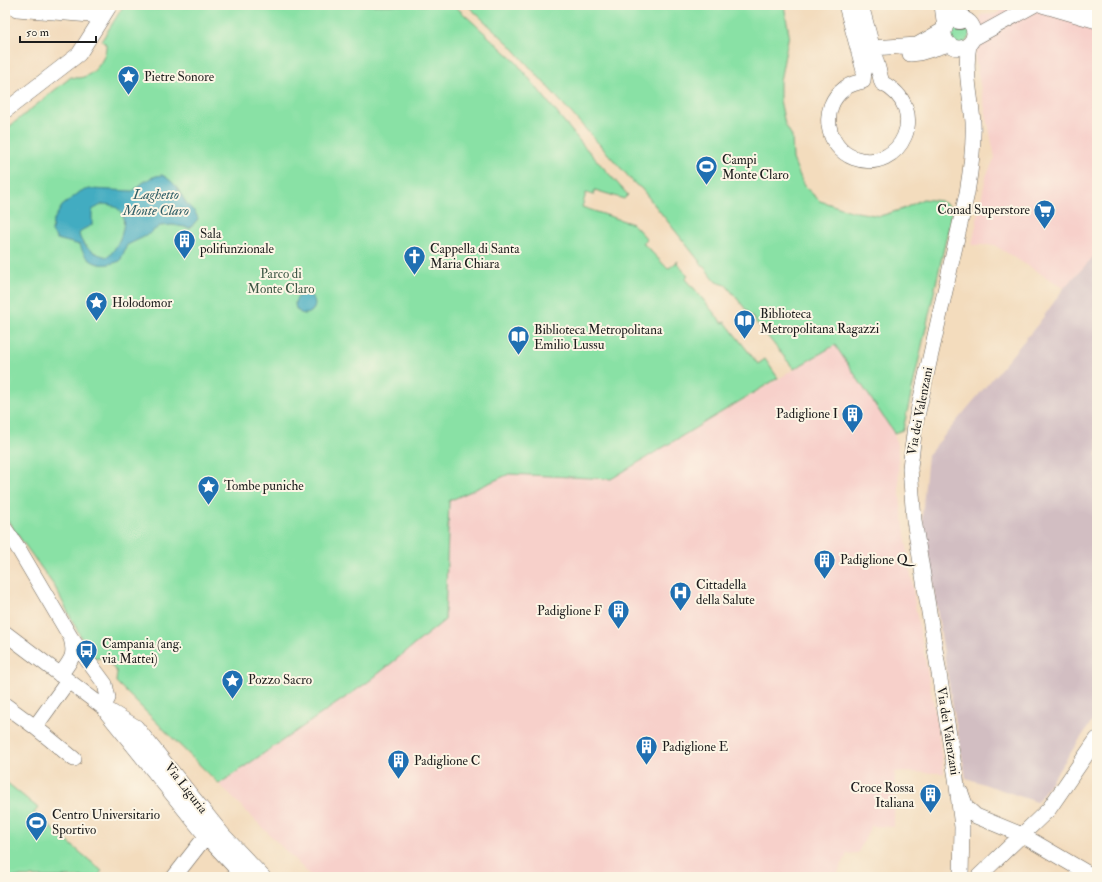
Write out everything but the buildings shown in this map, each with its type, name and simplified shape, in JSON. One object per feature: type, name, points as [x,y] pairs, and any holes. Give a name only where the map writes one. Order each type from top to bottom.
[{"type":"street","points":[[7,5],[17,9],[106,11]]},
{"type":"street","points":[[846,5],[864,71],[863,81],[844,89],[836,96],[831,106],[828,121],[831,137],[837,146],[845,153],[865,160],[876,160],[893,152],[905,137],[908,128],[908,119],[903,101],[890,87],[882,83],[861,5]]},
{"type":"street","points":[[859,54],[917,45],[952,18],[985,20],[995,18],[1016,5]]},
{"type":"street","points":[[874,51],[919,53],[950,45],[961,48],[1034,5]]},
{"type":"street","points":[[1042,5],[1097,20]]},
{"type":"street","points":[[1083,5],[1097,9]]},
{"type":"street","points":[[5,112],[79,54],[106,11]]},
{"type":"street","name":"Via dei Valenzani","points":[[960,877],[962,827],[956,778],[914,520],[910,468],[915,425],[967,193],[972,163],[973,123],[966,68],[974,30],[952,18],[945,39],[966,68]]},
{"type":"street","points":[[5,529],[18,548],[71,638],[108,688],[108,698],[102,707]]},
{"type":"street","name":"Via Liguria","points":[[5,633],[102,707],[212,832],[244,877]]},
{"type":"street","points":[[35,727],[64,678],[72,661],[73,646],[71,638]]},
{"type":"street","points":[[72,661],[87,665],[98,674]]},
{"type":"street","points":[[5,705],[74,759]]},
{"type":"street","points":[[978,877],[1049,809],[1097,739]]},
{"type":"street","points":[[956,778],[966,807],[976,816],[1022,835],[1094,877]]},
{"type":"street","points":[[174,877],[212,832]]},
{"type":"street","name":"Via Liguria","points":[[212,832],[263,877]]},
{"type":"shaded area","points":[[1009,5],[1097,5],[1097,253],[1064,288],[994,245],[972,245],[986,176],[995,158],[975,59],[981,15],[996,14]]},
{"type":"shaded area","points":[[1097,253],[1097,714],[1037,802],[966,778],[950,691],[922,516],[928,455],[1039,323],[1064,288]]},
{"type":"shaded area","name":"Cittadella della Salute","points":[[835,345],[894,433],[898,449],[899,490],[916,611],[936,718],[944,773],[895,772],[894,827],[871,826],[858,853],[847,854],[836,877],[312,877],[219,784],[368,682],[445,620],[449,501],[509,474],[611,479]]},
{"type":"green space","name":"Parco di Monte Claro","points":[[124,5],[454,5],[515,61],[583,145],[628,195],[624,199],[595,190],[593,195],[586,193],[582,207],[633,224],[647,239],[643,243],[668,269],[678,261],[677,263],[688,276],[685,279],[722,323],[725,322],[758,364],[765,359],[778,378],[611,479],[509,474],[449,501],[445,620],[368,682],[219,784],[116,682],[117,672],[103,657],[95,659],[89,653],[55,587],[5,517],[5,130],[71,77],[84,77],[96,69],[106,51],[106,44],[102,40]]},
{"type":"green space","name":"Campi Monte Claro","points":[[467,5],[784,5],[789,34],[780,81],[780,100],[785,124],[792,136],[793,159],[804,186],[820,201],[851,211],[880,216],[903,209],[923,199],[941,201],[953,208],[903,430],[894,433],[835,345],[794,369],[726,285],[716,282],[641,188],[636,185],[509,44]]},
{"type":"green space","points":[[952,21],[966,21],[973,31],[963,46],[954,46],[946,37]]},
{"type":"green space","name":"Centro Universitario Sportivo","points":[[5,781],[38,808],[34,813],[102,871],[97,877],[5,877]]},
{"type":"water","name":"Laghetto Monte Claro","points":[[162,175],[171,181],[196,214],[198,219],[190,228],[173,225],[160,226],[146,236],[127,245],[120,261],[107,264],[91,261],[83,252],[80,245],[57,239],[52,232],[53,221],[62,206],[81,191],[90,189],[133,191],[146,180]],"holes":[[[103,204],[113,206],[120,211],[123,217],[124,225],[118,243],[108,257],[90,250],[80,239],[79,234],[82,230],[92,225],[92,210]]]},
{"type":"water","points":[[305,294],[312,297],[315,304],[312,311],[305,314],[298,311],[295,304],[298,297]]},
{"type":"place","name":"Pietre Sonore","points":[[129,96]]},
{"type":"place","name":"Campi Monte Claro","points":[[707,186]]},
{"type":"place","name":"Conad Superstore","points":[[1045,230]]},
{"type":"place","name":"Sala polifunzionale","points":[[185,260]]},
{"type":"place","name":"Cappella di Santa Maria Chiara","points":[[414,276]]},
{"type":"place","name":"Holodomor","points":[[97,322]]},
{"type":"place","name":"Biblioteca Metropolitana Ragazzi","points":[[745,340]]},
{"type":"place","name":"Biblioteca Metropolitana Emilio Lussu","points":[[519,356]]},
{"type":"place","name":"Padiglione I","points":[[853,434]]},
{"type":"place","name":"Tombe puniche","points":[[209,506]]},
{"type":"place","name":"Padiglione Q","points":[[825,580]]},
{"type":"place","name":"Cittadella della Salute","points":[[680,612]]},
{"type":"place","name":"Padiglione F","points":[[618,630]]},
{"type":"place","name":"Campania (ang. via Mattei)","points":[[87,670]]},
{"type":"place","name":"Pozzo Sacro","points":[[233,700]]},
{"type":"place","name":"Padiglione E","points":[[646,766]]},
{"type":"place","name":"Padiglione C","points":[[398,780]]},
{"type":"place","name":"Croce Rossa Italiana","points":[[930,814]]},
{"type":"place","name":"Centro Universitario Sportivo","points":[[36,842]]}]
